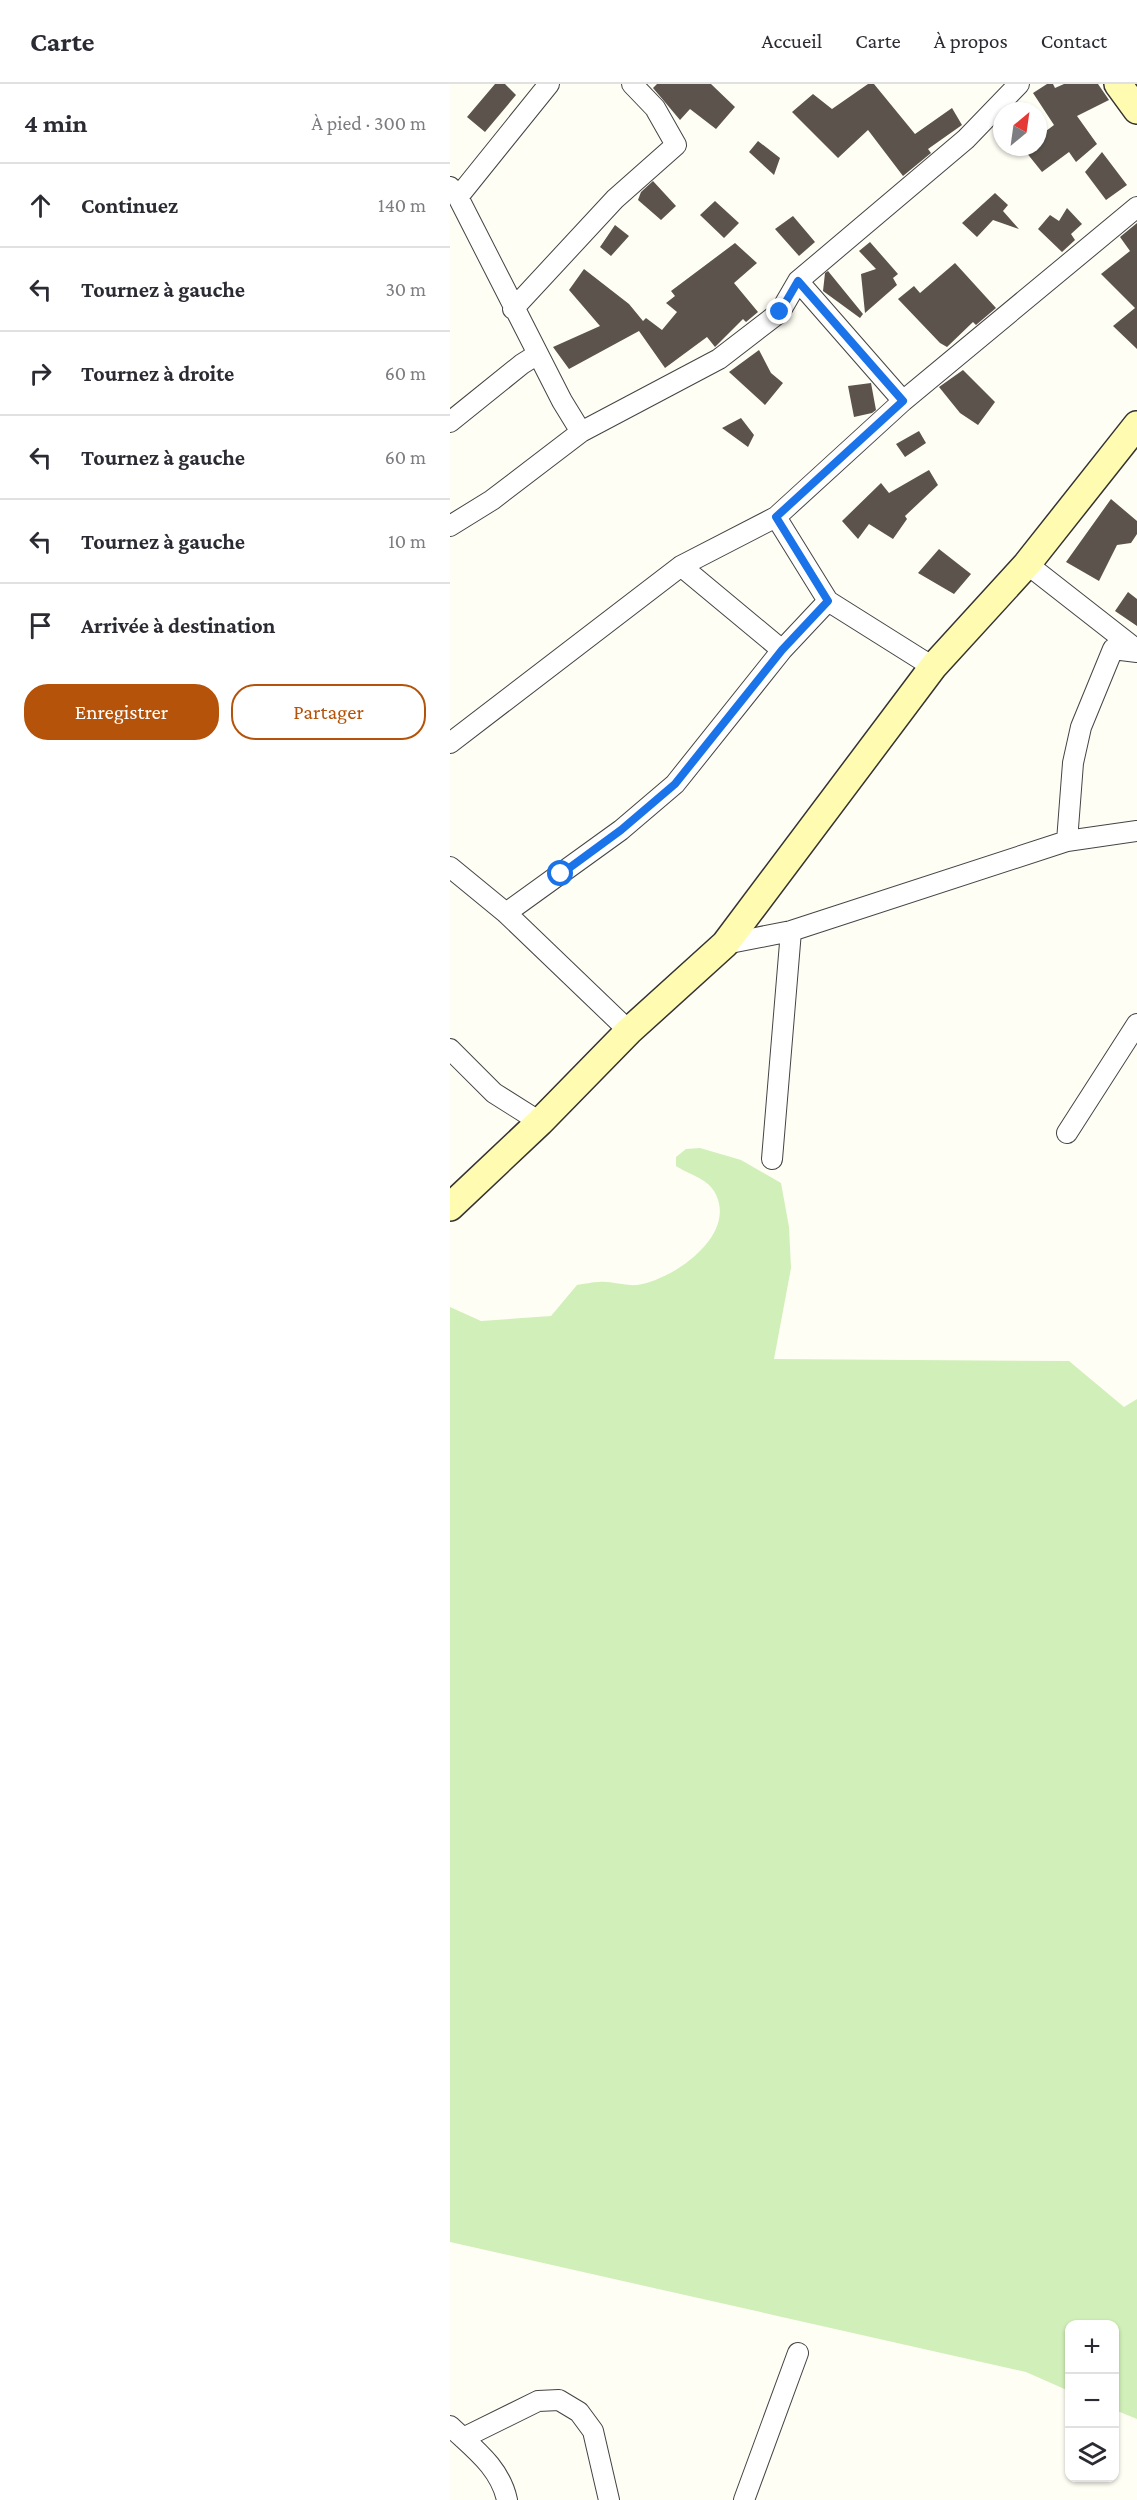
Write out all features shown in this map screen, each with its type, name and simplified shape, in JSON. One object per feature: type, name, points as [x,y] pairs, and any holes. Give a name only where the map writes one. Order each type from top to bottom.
[{"type":"main road","points":[[450,1207],[540,1122],[628,1030],[725,945],[933,667],[1027,564],[1137,425]]},
{"type":"street","points":[[549,84],[454,192],[513,309],[581,432]]},
{"type":"street","points":[[513,309],[615,199],[676,145],[655,108],[632,84]]},
{"type":"street","points":[[450,526],[492,500],[581,432],[719,359],[780,312],[798,281],[966,139],[1019,84]]},
{"type":"street","points":[[450,743],[681,566],[776,517],[903,401],[1137,207]]},
{"type":"street","points":[[798,281],[903,401]]},
{"type":"street","points":[[450,422],[522,364],[538,354]]},
{"type":"street","points":[[776,517],[828,601],[933,667]]},
{"type":"street","points":[[1027,564],[1137,651]]},
{"type":"street","points":[[681,566],[782,650]]},
{"type":"street","points":[[506,914],[621,830],[675,784],[782,650],[828,601]]},
{"type":"street","points":[[1067,841],[1073,763],[1081,727],[1113,649],[1137,651]]},
{"type":"street","points":[[725,945],[791,932],[1067,841],[1137,831]]},
{"type":"street","points":[[450,867],[506,914],[628,1030]]},
{"type":"street","points":[[772,1159],[791,932]]},
{"type":"street","points":[[1067,1133],[1137,1024]]},
{"type":"street","points":[[450,1049],[494,1093],[540,1122]]},
{"type":"street","points":[[744,2500],[798,2353]]},
{"type":"street","points":[[507,2500],[494,2468],[457,2432],[538,2401],[559,2400],[579,2412],[593,2431],[609,2500]]},
{"type":"green space","points":[[700,1148],[741,1160],[781,1183],[789,1227],[791,1268],[774,1359],[1069,1361],[1124,1407],[1137,1399],[1137,2419],[1119,2412],[1119,2320],[1065,2320],[1065,2389],[1026,2372],[450,2242],[450,1307],[481,1321],[551,1316],[577,1285],[604,1282],[637,1285],[668,1274],[684,1264],[711,1238],[718,1223],[720,1207],[711,1187],[702,1179],[676,1166],[676,1157],[686,1149]]},
{"type":"building","points":[[495,84],[505,84],[516,95],[485,132],[467,117]]},
{"type":"building","points":[[657,84],[711,84],[735,107],[716,129],[690,109],[680,120],[653,88]]},
{"type":"building","points":[[868,84],[874,84],[915,134],[952,108],[962,125],[928,149],[931,153],[903,176],[868,130],[838,158],[792,112],[813,94],[832,109]]},
{"type":"building","points":[[1047,84],[1053,84],[1055,88],[1064,84],[1098,84],[1109,100],[1077,116],[1097,144],[1076,162],[1069,152],[1042,172],[1029,156],[1047,156],[1047,130],[1054,125],[1047,114],[1047,102],[1039,102],[1033,93]]},
{"type":"building","points":[[758,141],[780,158],[774,175],[749,152]]},
{"type":"building","points":[[1102,152],[1127,185],[1106,200],[1085,172]]},
{"type":"building","points":[[653,181],[676,206],[661,220],[638,200],[641,192]]},
{"type":"building","points":[[995,193],[1008,205],[1003,211],[1019,229],[993,220],[977,237],[962,223]]},
{"type":"building","points":[[715,201],[739,223],[724,238],[700,215]]},
{"type":"building","points":[[1067,208],[1082,224],[1071,234],[1075,240],[1062,252],[1038,229],[1050,215],[1059,221]]},
{"type":"building","points":[[793,216],[815,242],[799,256],[775,229]]},
{"type":"building","points":[[1137,223],[1137,349],[1113,326],[1135,308],[1101,274],[1130,251],[1120,237]]},
{"type":"building","points":[[615,225],[629,236],[611,256],[600,247]]},
{"type":"building","points":[[870,242],[898,274],[893,278],[897,285],[865,313],[861,274],[876,269],[859,251]]},
{"type":"building","points":[[735,243],[757,263],[734,283],[758,312],[746,322],[743,319],[715,347],[707,337],[665,368],[639,331],[569,369],[553,347],[600,326],[569,290],[584,269],[629,304],[643,321],[646,318],[662,330],[677,312],[666,303],[675,296],[671,291]]},
{"type":"building","points":[[955,263],[996,308],[976,325],[973,322],[947,347],[940,343],[898,299],[914,286],[920,293]]},
{"type":"building","points":[[828,271],[863,314],[860,318],[823,291],[825,273]]},
{"type":"building","points":[[759,350],[771,373],[783,383],[765,405],[729,372]]},
{"type":"building","points":[[963,370],[995,402],[978,425],[960,413],[939,387]]},
{"type":"building","points":[[871,383],[876,410],[854,417],[848,386]]},
{"type":"building","points":[[741,418],[754,435],[748,447],[722,428]]},
{"type":"building","points":[[919,431],[926,443],[905,457],[896,444]]},
{"type":"building","points":[[929,470],[938,485],[905,516],[907,519],[893,539],[869,524],[858,539],[842,521],[881,483],[889,493]]},
{"type":"building","points":[[1111,499],[1137,521],[1137,534],[1131,543],[1117,545],[1099,581],[1066,562]]},
{"type":"building","points":[[939,549],[971,574],[954,594],[918,573]]},
{"type":"building","points":[[1128,592],[1137,599],[1137,626],[1115,611]]},
{"type":"route","points":[[561,874],[621,830],[675,784],[782,650],[828,601],[776,517],[903,401],[798,281],[780,312]]}]
